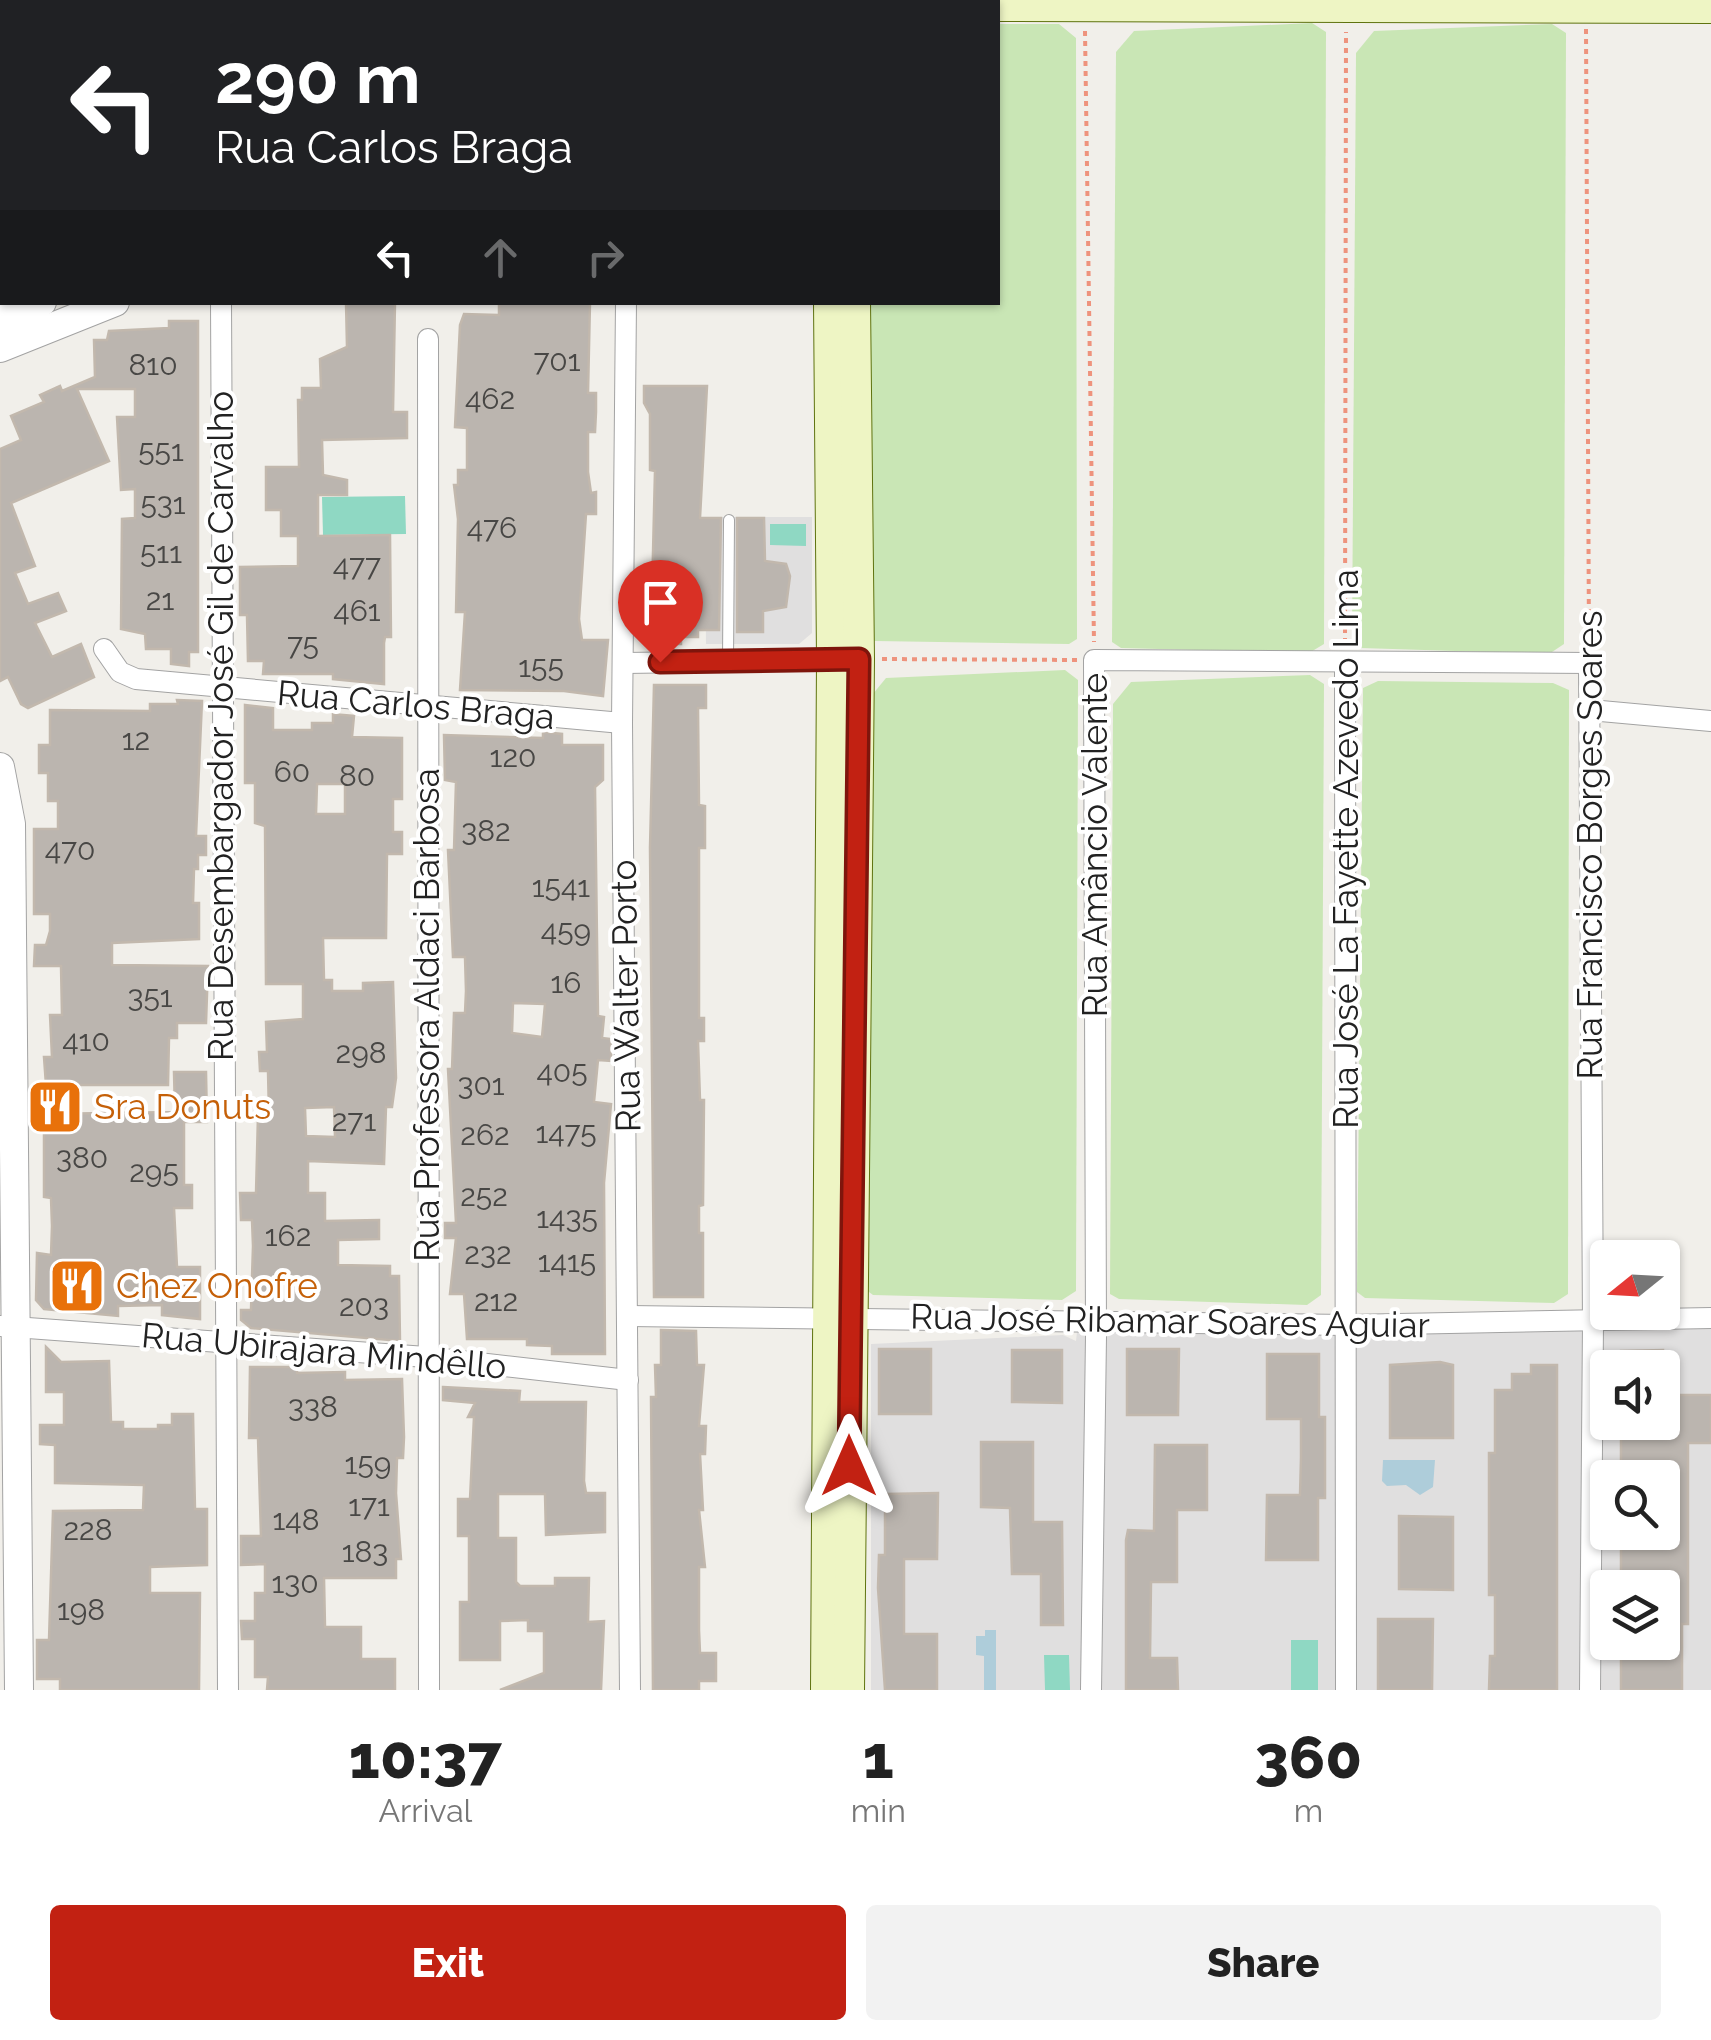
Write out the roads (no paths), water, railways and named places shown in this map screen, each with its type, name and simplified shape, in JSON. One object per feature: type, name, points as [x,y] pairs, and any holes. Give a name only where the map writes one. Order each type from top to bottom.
[{"type":"main road","points":[[1000,6],[1085,3],[1711,8]]},
{"type":"main road","points":[[829,305],[844,484]]},
{"type":"main road","points":[[838,1679],[844,484],[855,305]]},
{"type":"street","points":[[0,320],[96,305]]},
{"type":"street","name":"Rua Desembargador José Gil de Carvalho","points":[[221,305],[223,1342],[228,1690]]},
{"type":"street","name":"Rua Walter Porto","points":[[626,305],[622,723],[630,1690]]},
{"type":"street","points":[[0,348],[37,314]]},
{"type":"street","name":"Rua Professora Aldaci Barbosa","points":[[428,339],[429,1690]]},
{"type":"street","name":"Rua Carlos Braga","points":[[104,649],[120,672],[136,679],[622,723]]},
{"type":"street","points":[[625,662],[845,660]]},
{"type":"street","name":"Rua Amâncio Valente","points":[[1091,1690],[1096,1319],[1094,660],[1345,665]]},
{"type":"street","name":"Rua Francisco Borges Soares","points":[[1345,665],[1589,664],[1593,1240]]},
{"type":"street","name":"Rua José La Fayette Azevedo Lima","points":[[1345,665],[1346,1690]]},
{"type":"street","points":[[1590,710],[1711,720]]},
{"type":"street","points":[[0,768],[11,824],[14,1291],[10,1325],[19,1690]]},
{"type":"street","name":"Rua José Ribamar Soares Aguiar","points":[[629,1316],[1347,1325],[1590,1323]]},
{"type":"street","name":"Rua José Ribamar Soares Aguiar","points":[[1680,1319],[1711,1318]]},
{"type":"street","name":"Rua Ubirajara Mindêllo","points":[[10,1325],[426,1356],[628,1380]]},
{"type":"street","name":"Rua Francisco Borges Soares","points":[[1590,1690],[1593,1330]]},
{"type":"lane","points":[[728,662],[729,520]]},
{"type":"water","points":[[1383,1460],[1435,1460],[1433,1487],[1420,1495],[1406,1485],[1387,1486],[1382,1481]]},
{"type":"water","points":[[985,1630],[996,1630],[996,1690],[984,1690],[984,1656],[976,1655],[976,1636],[985,1636]]},
{"type":"place","name":"Sra Donuts","points":[[55,1107]]},
{"type":"place","name":"Chez Onofre","points":[[77,1286]]}]
